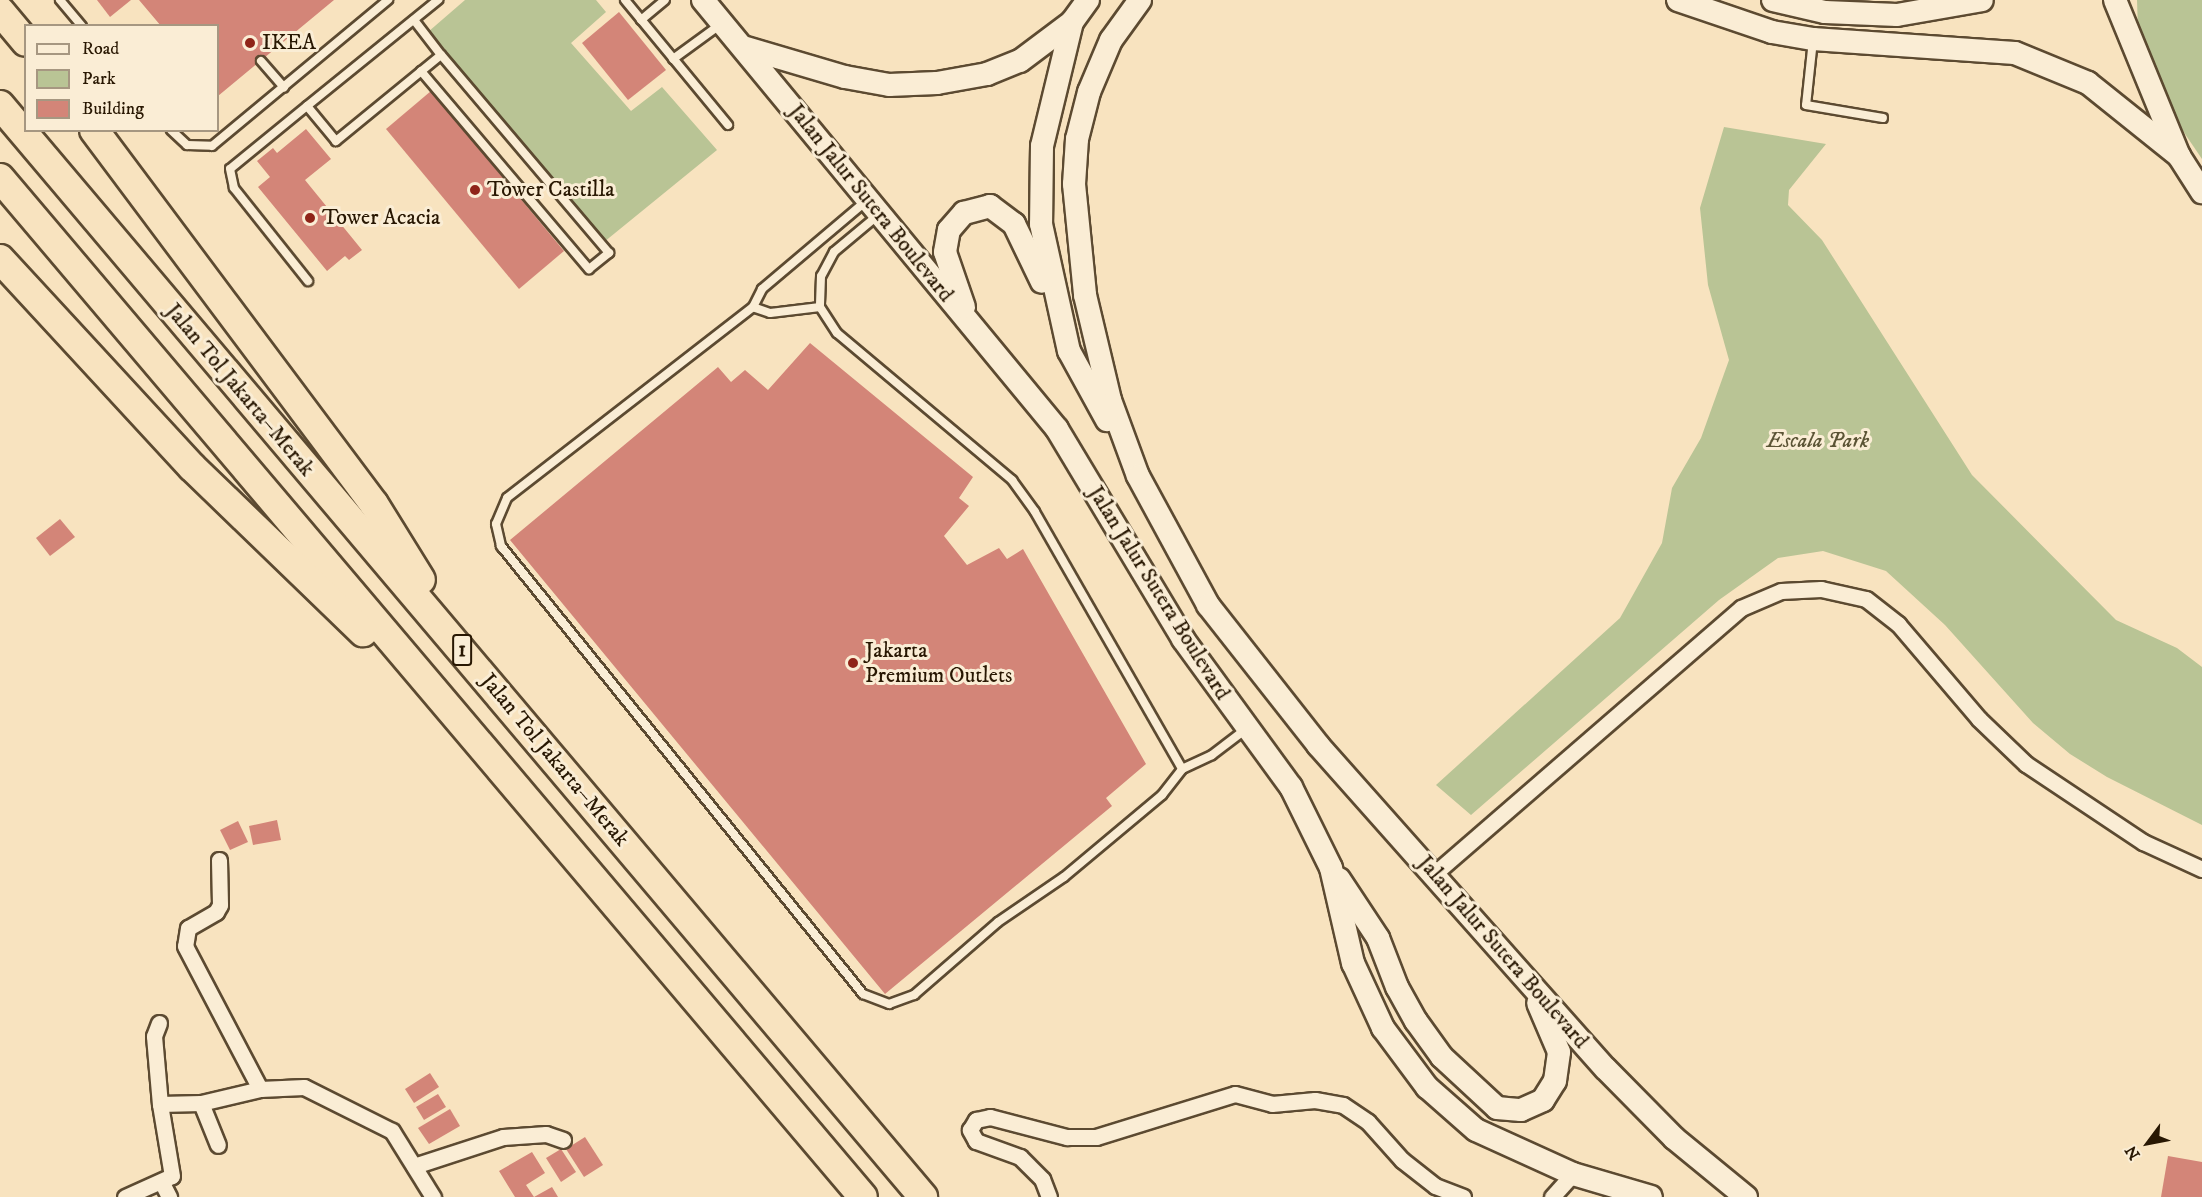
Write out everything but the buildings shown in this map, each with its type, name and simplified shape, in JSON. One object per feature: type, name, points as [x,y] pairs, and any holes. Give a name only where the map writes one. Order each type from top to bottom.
[{"type":"highway","points":[[0,11],[24,40]]},
{"type":"highway","name":"Jalan Tol Jakarta–Merak","points":[[0,105],[923,1197]]},
{"type":"highway","points":[[95,132],[374,504],[470,659]]},
{"type":"highway","name":"Jalan Tol Jakarta–Merak","points":[[0,178],[863,1197]]},
{"type":"highway","points":[[0,259],[192,467],[457,719]]},
{"type":"main road","name":"Jalan Jalur Sutera Boulevard","points":[[703,0],[1057,429],[1183,639],[1245,729],[1291,787],[1331,868],[1353,963],[1383,1028],[1427,1087],[1476,1130],[1573,1174],[1651,1197]]},
{"type":"main road","points":[[743,48],[845,77],[889,85],[938,83],[987,74],[1020,61],[1072,21],[1088,0]]},
{"type":"main road","name":"Jalan Jalur Sutera Boulevard","points":[[1140,0],[1111,40],[1089,92],[1077,139],[1074,184],[1085,295],[1110,400],[1138,476],[1208,605],[1239,648],[1531,985],[1674,1138],[1746,1197]]},
{"type":"main road","points":[[1678,0],[1772,32],[1813,39],[2014,53],[2088,83],[2179,156]]},
{"type":"main road","points":[[1773,0],[1825,12],[1898,15],[1982,0]]},
{"type":"main road","points":[[2115,0],[2179,156],[2202,192]]},
{"type":"main road","points":[[1069,351],[1048,267],[1040,186],[1049,109],[1072,21]]},
{"type":"main road","points":[[993,351],[964,309],[945,252],[949,230],[964,213],[990,206],[1014,224],[1037,268],[1069,351],[1138,476]]},
{"type":"main road","points":[[1331,868],[1378,938],[1397,987],[1416,1021],[1442,1057],[1497,1108],[1521,1110],[1543,1100],[1555,1081],[1559,1052],[1531,985]]},
{"type":"street","points":[[1434,874],[1741,608],[1781,591],[1821,589],[1866,599],[1898,624],[1979,719],[2026,764],[2143,842],[2202,869]]},
{"type":"street","points":[[219,860],[220,905],[216,912],[188,928],[185,946],[260,1089]]},
{"type":"street","points":[[125,1197],[162,1183],[173,1173],[160,1104],[154,1036],[159,1023]]},
{"type":"street","points":[[160,1104],[201,1102],[260,1089],[304,1088],[322,1093],[392,1131],[433,1197]]},
{"type":"street","points":[[1048,1197],[1042,1179],[1020,1156],[976,1141],[970,1130],[976,1120],[990,1117],[1068,1137],[1096,1137],[1235,1094],[1272,1104],[1315,1100],[1343,1105],[1368,1122],[1402,1160],[1435,1186],[1463,1197]]},
{"type":"street","points":[[201,1102],[218,1144]]},
{"type":"street","points":[[414,1166],[503,1137],[546,1134],[563,1140]]},
{"type":"street","points":[[1552,1197],[1573,1174]]},
{"type":"street","points":[[162,1183],[169,1197]]},
{"type":"lane","points":[[60,0],[80,24]]},
{"type":"lane","points":[[173,132],[187,145],[212,146],[388,0]]},
{"type":"lane","points":[[308,280],[234,188],[230,169],[438,0]]},
{"type":"lane","points":[[625,0],[728,126]]},
{"type":"lane","points":[[641,20],[665,0]]},
{"type":"lane","points":[[414,20],[609,253],[589,269],[421,71]]},
{"type":"lane","points":[[673,59],[722,23]]},
{"type":"lane","points":[[1813,39],[1806,105],[1883,118]]},
{"type":"lane","points":[[307,106],[336,141],[441,55]]},
{"type":"lane","points":[[261,61],[284,87]]},
{"type":"lane","points":[[873,206],[762,289],[753,307],[507,498],[496,524],[501,546],[863,994],[890,1004],[914,995],[998,922],[1064,877],[1153,803],[1182,769],[1212,755],[1245,729]]},
{"type":"lane","points":[[873,206],[834,252],[821,276],[820,307],[837,333],[1012,480],[1035,512],[1182,769]]},
{"type":"lane","points":[[753,307],[770,313],[820,307]]},
{"type":"lane","points":[[1565,1197],[1573,1174]]},
{"type":"green space","points":[[465,0],[596,0],[606,12],[571,43],[631,111],[662,87],[717,150],[604,242],[428,32]]},
{"type":"green space","points":[[2137,0],[2202,0],[2202,159],[2183,131],[2138,31]]},
{"type":"green space","name":"Escala Park","points":[[1724,127],[1826,144],[1789,190],[1788,205],[1822,240],[1972,475],[2116,620],[2177,648],[2202,667],[2202,825],[2107,777],[2070,754],[2033,723],[1945,625],[1886,571],[1823,551],[1778,558],[1719,600],[1471,815],[1436,785],[1620,618],[1662,543],[1672,488],[1701,438],[1729,360],[1708,285],[1700,208]]},
{"type":"place","name":"IKEA","points":[[250,43]]},
{"type":"place","name":"Tower Castilla","points":[[475,190]]},
{"type":"place","name":"Tower Acacia","points":[[310,218]]},
{"type":"place","name":"Jakarta Premium Outlets","points":[[853,663]]}]
